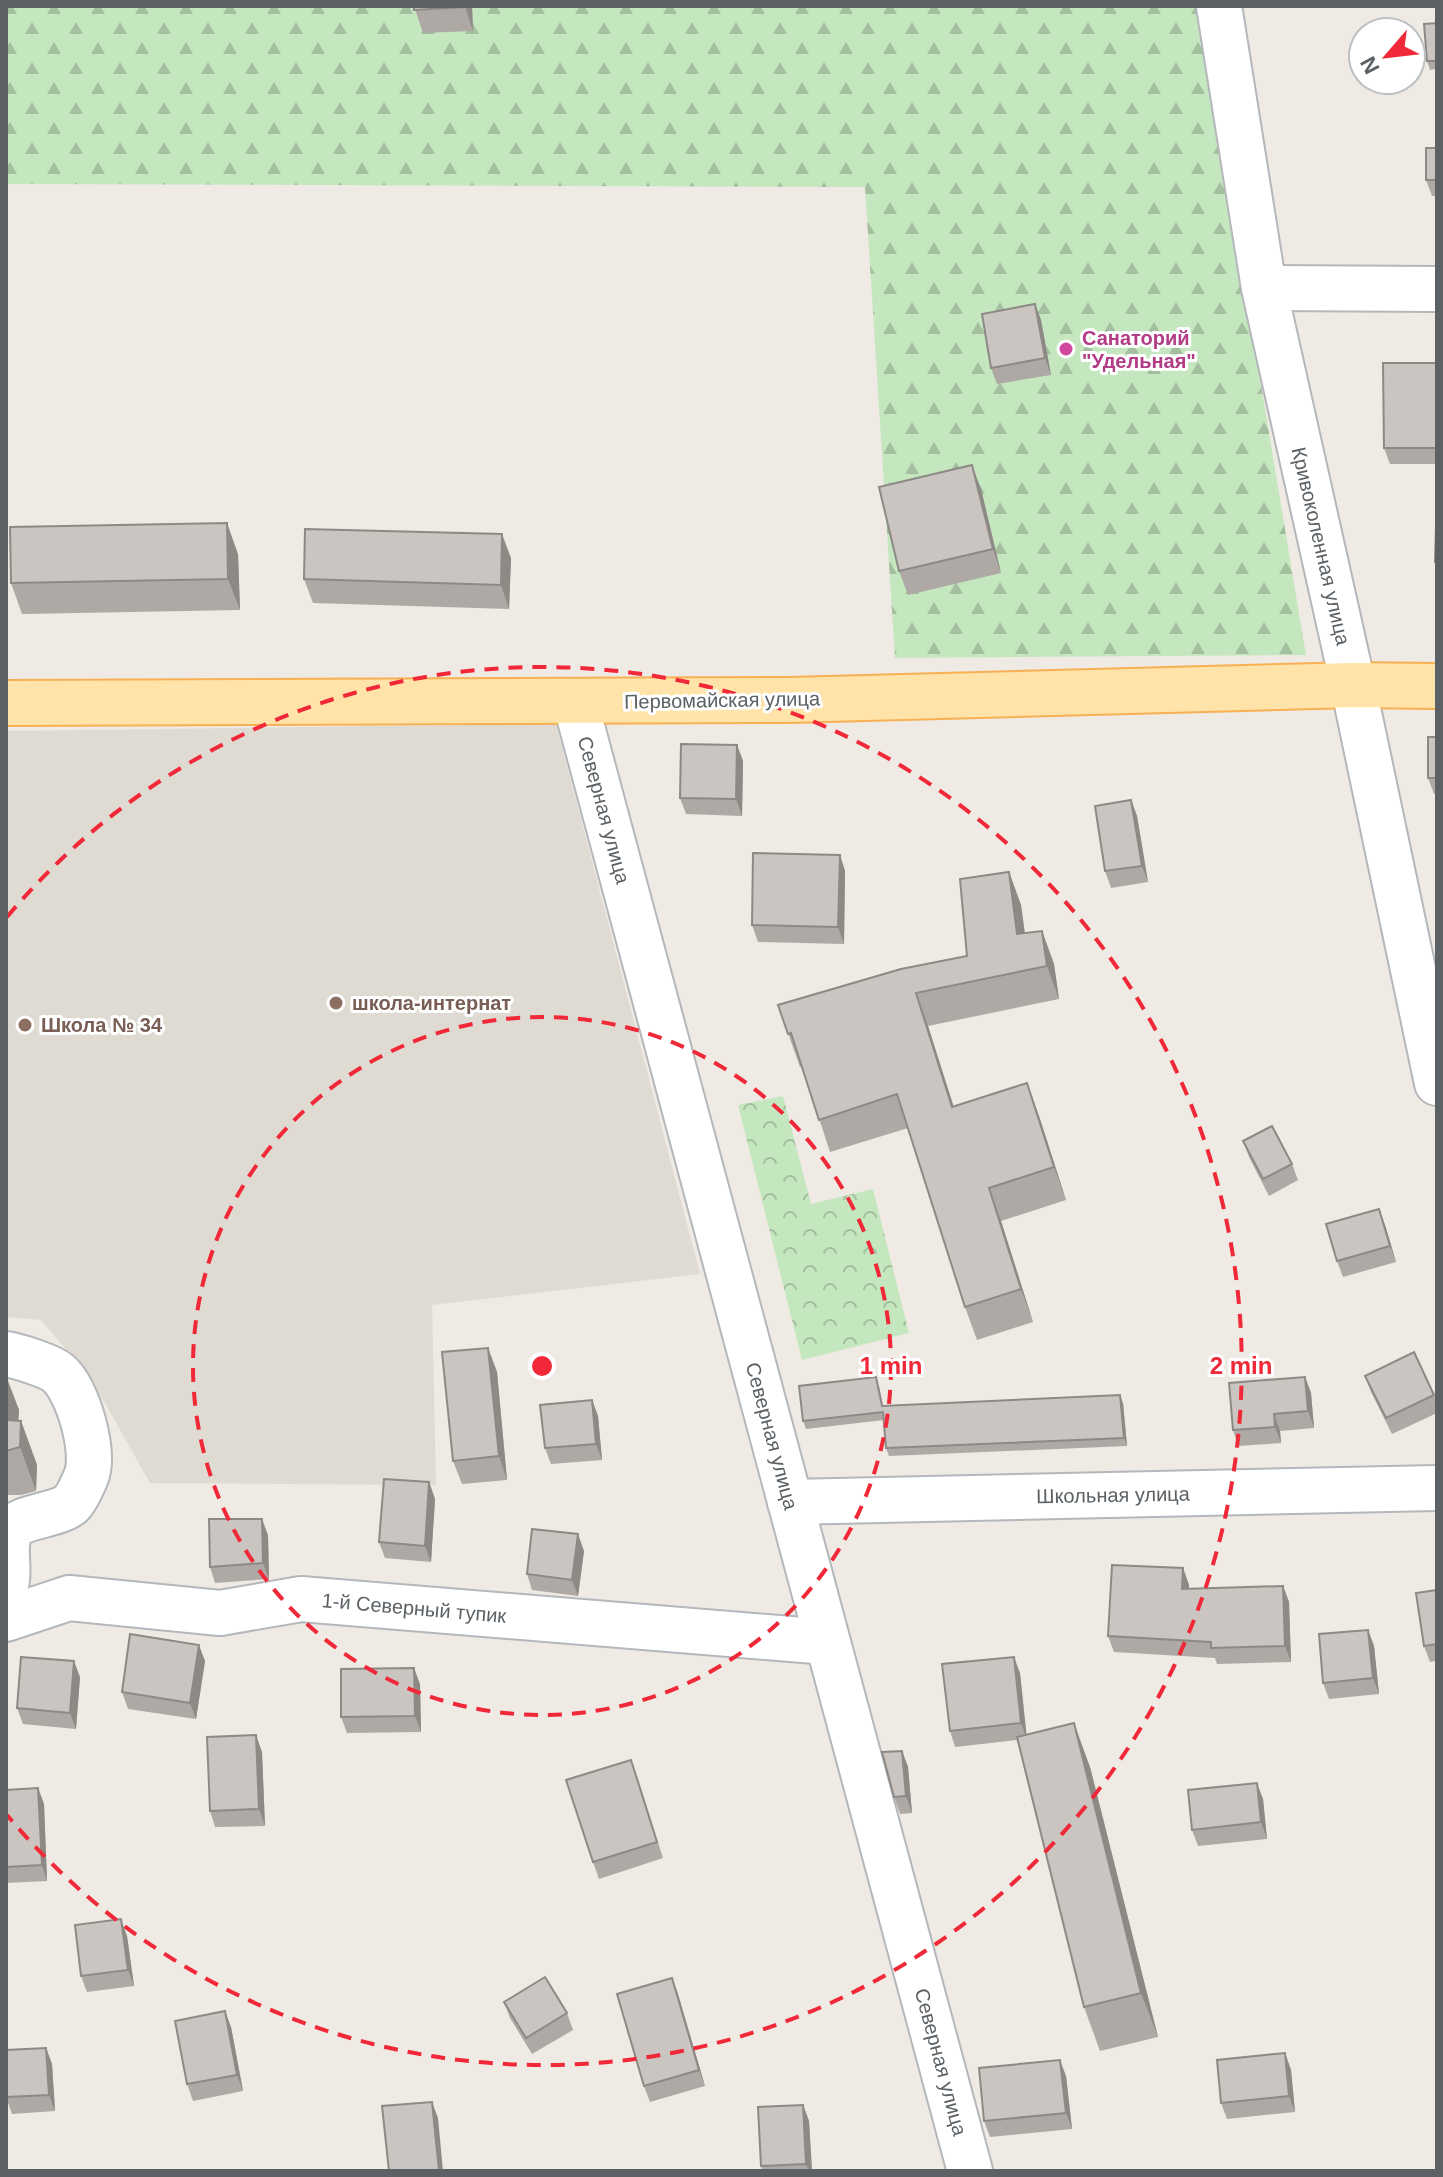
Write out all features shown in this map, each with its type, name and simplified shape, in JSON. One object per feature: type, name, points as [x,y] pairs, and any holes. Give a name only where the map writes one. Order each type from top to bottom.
[{"type":"main road","name":"Первомайская улица","points":[[6,703],[789,700],[1353,685],[1437,686]]},
{"type":"street","name":"Кривоколенная улица","points":[[1219,6],[1264,288],[1353,685],[1437,1083]]},
{"type":"street","points":[[1264,288],[1437,289]]},
{"type":"street","name":"Северная улица","points":[[575,701],[970,2171]]},
{"type":"street","points":[[6,1354],[59,1373],[76,1400],[89,1441],[88,1474],[71,1503],[35,1520],[24,1519],[11,1529],[6,1585]]},
{"type":"street","name":"Школьная улица","points":[[790,1502],[1437,1488]]},
{"type":"street","name":"1-й Северный тупик","points":[[6,1619],[69,1598],[220,1613],[301,1599],[827,1642]]},
{"type":"shaded area","name":"школа-интернат","points":[[556,724],[700,1274],[432,1305],[436,1485],[150,1483],[92,1380],[41,1320],[6,1317],[6,731]]},
{"type":"green space","name":"Санаторий \"Удельная\"","points":[[6,6],[1198,6],[1306,655],[895,658],[865,187],[6,184]]},
{"type":"green space","points":[[783,1096],[811,1204],[873,1189],[909,1333],[802,1360],[738,1105]]},
{"type":"building","points":[[414,6],[465,6],[465,7],[414,10]]},
{"type":"building","points":[[1437,23],[1437,61],[1427,61],[1427,24]]},
{"type":"building","points":[[1426,148],[1437,148],[1437,180],[1426,180]]},
{"type":"building","points":[[1035,304],[1045,358],[991,368],[982,314]]},
{"type":"building","points":[[1383,363],[1437,363],[1437,448],[1384,448]]},
{"type":"building","points":[[972,465],[993,549],[899,571],[879,487]]},
{"type":"building","points":[[1437,494],[1437,562],[1435,562]]},
{"type":"building","points":[[227,523],[228,579],[11,583],[10,527]]},
{"type":"building","points":[[305,529],[502,534],[501,585],[304,579]]},
{"type":"building","points":[[1428,737],[1437,737],[1437,778],[1428,778]]},
{"type":"building","points":[[681,744],[737,745],[736,799],[680,798]]},
{"type":"building","points":[[1131,800],[1142,866],[1105,871],[1095,806]]},
{"type":"building","points":[[753,853],[840,855],[838,927],[752,925]]},
{"type":"building","points":[[1009,872],[1017,934],[1042,931],[1047,966],[916,993],[952,1107],[1027,1083],[1054,1167],[989,1188],[1021,1289],[965,1307],[897,1094],[819,1120],[791,1033],[788,1034],[778,1005],[901,969],[967,956],[960,879]]},
{"type":"building","points":[[1272,1126],[1292,1164],[1263,1179],[1243,1141]]},
{"type":"building","points":[[1379,1209],[1390,1246],[1337,1261],[1326,1224]]},
{"type":"building","points":[[488,1348],[499,1456],[453,1461],[442,1352]]},
{"type":"building","points":[[1414,1352],[1434,1395],[1386,1418],[1365,1376]]},
{"type":"building","points":[[876,1377],[882,1406],[1120,1395],[1124,1438],[886,1448],[883,1412],[803,1421],[799,1386]]},
{"type":"building","points":[[1305,1377],[1308,1411],[1274,1414],[1275,1427],[1233,1430],[1229,1383]]},
{"type":"building","points":[[592,1400],[596,1444],[545,1448],[540,1405]]},
{"type":"building","points":[[6,1420],[21,1421],[20,1447],[6,1451]]},
{"type":"building","points":[[384,1479],[429,1482],[425,1546],[379,1542]]},
{"type":"building","points":[[209,1519],[262,1519],[263,1563],[210,1567]]},
{"type":"building","points":[[532,1529],[578,1534],[572,1580],[527,1574]]},
{"type":"building","points":[[1112,1565],[1183,1568],[1182,1589],[1283,1586],[1285,1646],[1211,1648],[1211,1642],[1108,1636]]},
{"type":"building","points":[[1437,1590],[1437,1644],[1424,1646],[1416,1593]]},
{"type":"building","points":[[1368,1630],[1373,1678],[1323,1683],[1319,1634]]},
{"type":"building","points":[[130,1634],[199,1645],[190,1703],[122,1692]]},
{"type":"building","points":[[21,1657],[74,1661],[70,1713],[17,1708]]},
{"type":"building","points":[[1014,1657],[1021,1723],[950,1731],[942,1664]]},
{"type":"building","points":[[414,1668],[415,1716],[341,1717],[341,1669]]},
{"type":"building","points":[[1074,1723],[1141,1993],[1084,2007],[1017,1737]]},
{"type":"building","points":[[256,1735],[259,1809],[210,1811],[207,1737]]},
{"type":"building","points":[[902,1751],[906,1796],[894,1797],[882,1752]]},
{"type":"building","points":[[631,1760],[657,1842],[593,1862],[566,1780]]},
{"type":"building","points":[[1257,1783],[1261,1822],[1192,1830],[1188,1790]]},
{"type":"building","points":[[38,1788],[42,1865],[6,1867],[6,1790]]},
{"type":"building","points":[[121,1919],[128,1970],[81,1976],[75,1925]]},
{"type":"building","points":[[545,1977],[567,2013],[526,2038],[504,2002]]},
{"type":"building","points":[[672,1978],[699,2070],[644,2086],[617,1994]]},
{"type":"building","points":[[225,2011],[237,2075],[187,2084],[175,2021]]},
{"type":"building","points":[[46,2048],[49,2095],[6,2097],[6,2050]]},
{"type":"building","points":[[1285,2053],[1289,2096],[1221,2103],[1217,2060]]},
{"type":"building","points":[[1060,2060],[1066,2113],[984,2121],[979,2068]]},
{"type":"building","points":[[432,2102],[439,2171],[389,2171],[382,2106]]},
{"type":"building","points":[[803,2105],[806,2164],[761,2166],[758,2107]]},
{"type":"place","name":"Санаторий \"Удельная\"","points":[[1066,349]]},
{"type":"place","name":"школа-интернат","points":[[336,1003]]},
{"type":"place","name":"Школа № 34","points":[[25,1025]]}]
